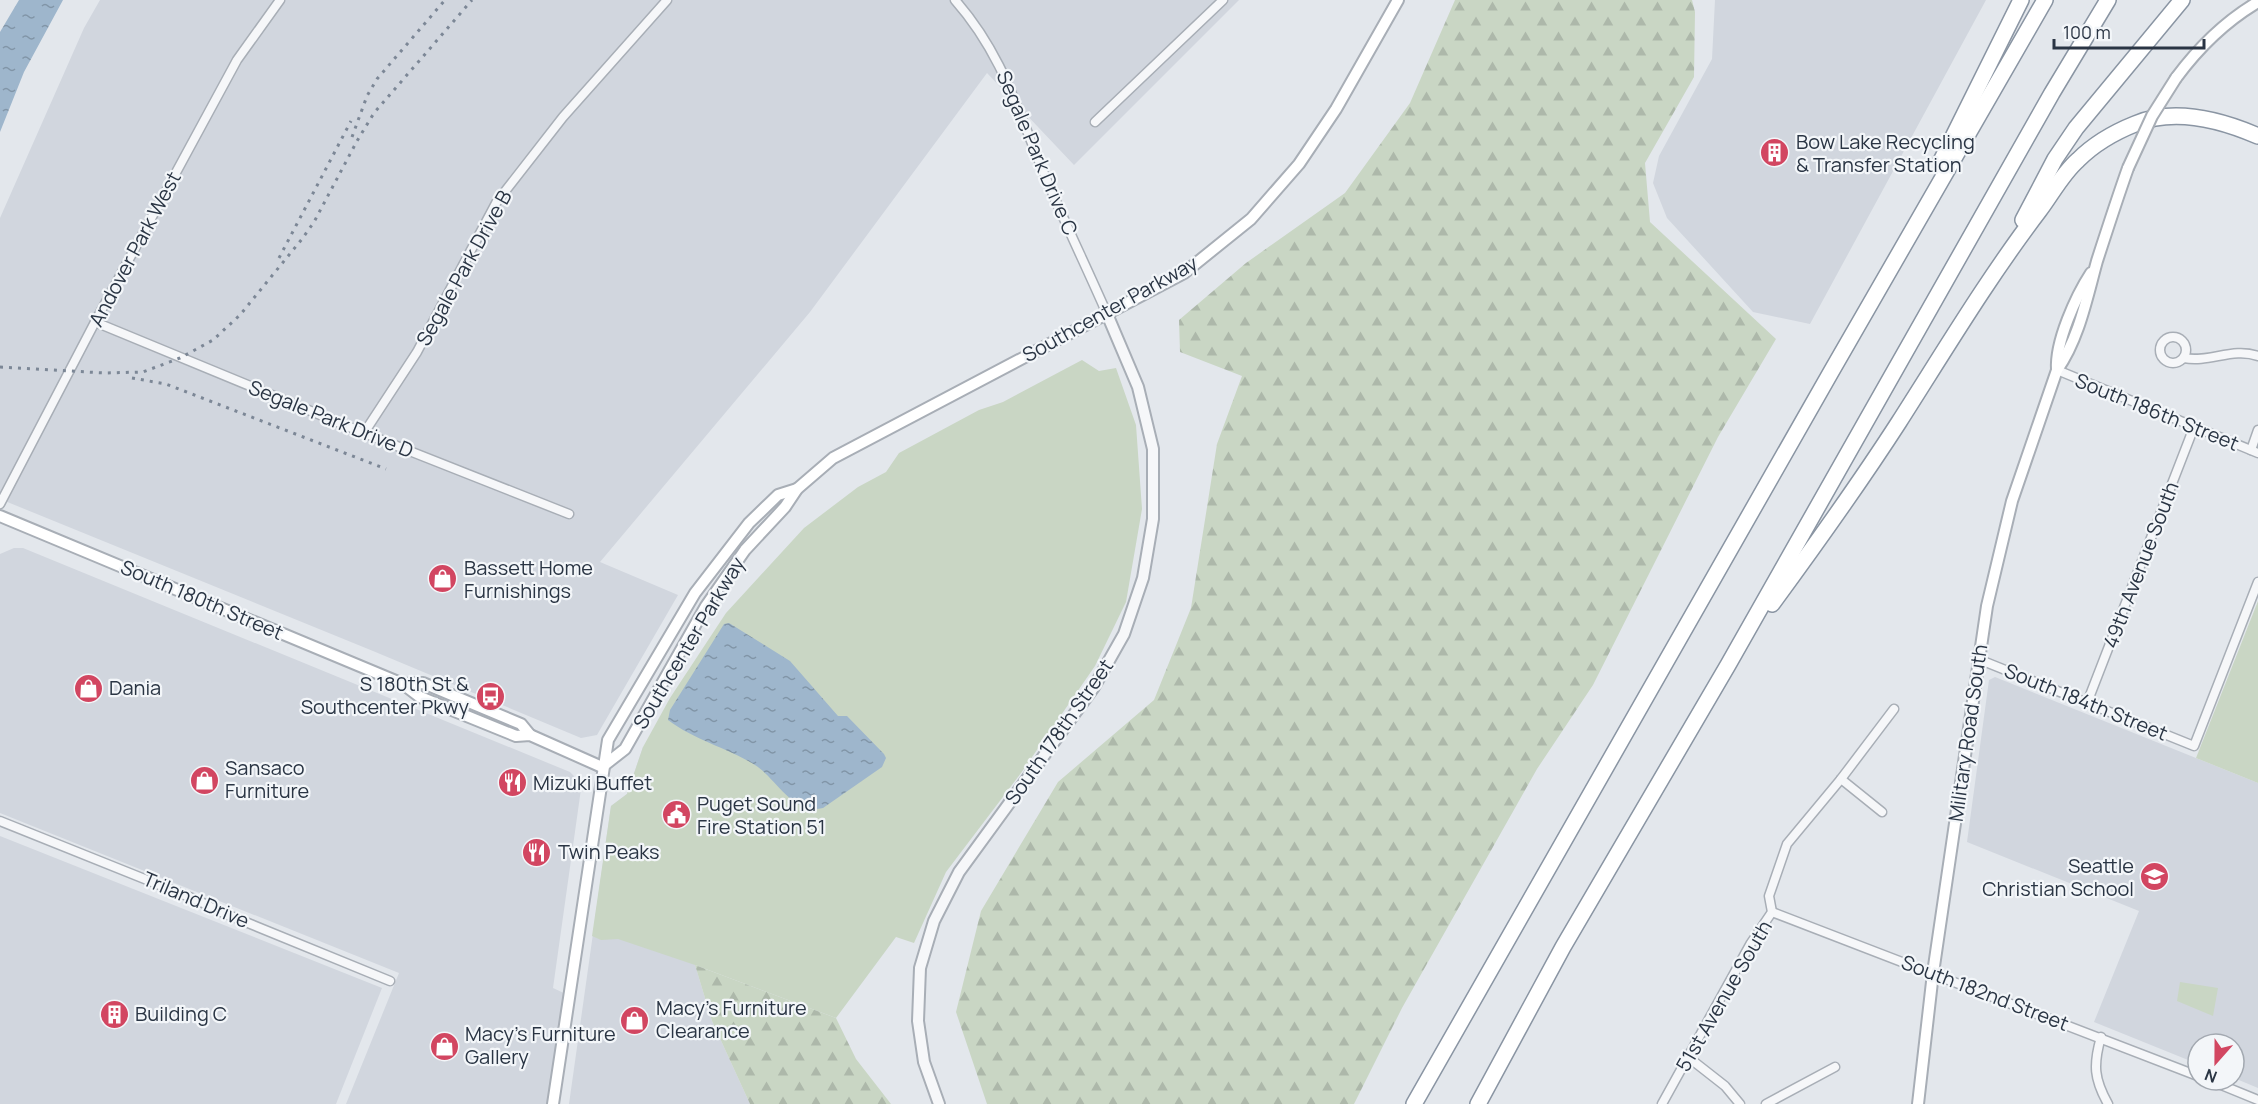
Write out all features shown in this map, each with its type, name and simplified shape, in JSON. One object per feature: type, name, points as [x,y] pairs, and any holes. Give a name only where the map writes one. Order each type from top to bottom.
[{"type":"highway","points":[[1890,270],[2021,0]]},
{"type":"highway","points":[[1414,1104],[2045,0]]},
{"type":"highway","points":[[1479,1104],[1563,947],[1728,665],[2052,93],[2108,0]]},
{"type":"highway","points":[[2006,255],[2055,159],[2071,136],[2182,0]]},
{"type":"highway","points":[[1728,665],[1832,522],[1899,423],[2006,255],[2077,160],[2100,142],[2137,123],[2169,117],[2192,117],[2222,122],[2258,136]]},
{"type":"main road","name":"Southcenter Parkway","points":[[602,767],[625,749],[706,606],[745,550],[785,507],[797,489],[833,458],[1184,273],[1251,219],[1299,164],[1336,109],[1398,0]]},
{"type":"main road","name":"Military Road South","points":[[1918,1104],[1933,973],[1987,606],[2012,501],[2057,370],[2056,357],[2082,287],[2097,263],[2128,168],[2152,116],[2176,78],[2202,45],[2240,13],[2258,2]]},
{"type":"main road","name":"Southcenter Parkway","points":[[553,1104],[602,767],[608,740],[695,593],[749,523],[778,495],[797,489]]},
{"type":"main road","name":"South 180th Street","points":[[0,516],[403,684],[423,683],[521,724],[531,735],[602,767]]},
{"type":"street","name":"Andover Park West","points":[[0,504],[95,322],[237,60],[280,0]]},
{"type":"street","name":"Segale Park Drive B","points":[[364,433],[417,352],[496,203],[563,117],[667,0]]},
{"type":"street","name":"Segale Park Drive C","points":[[955,0],[971,18],[1003,70],[1044,174],[1107,314]]},
{"type":"street","points":[[1095,122],[1223,0]]},
{"type":"street","name":"South 178th Street","points":[[939,1104],[924,1062],[918,1021],[920,968],[934,921],[959,872],[1094,687],[1125,634],[1143,578],[1153,519],[1153,449],[1138,387],[1107,314]]},
{"type":"street","name":"Segale Park Drive D","points":[[95,322],[364,433],[569,514]]},
{"type":"street","points":[[2184,358],[2193,360],[2237,353],[2258,356]]},
{"type":"street","name":"South 186th Street","points":[[2057,370],[2254,451]]},
{"type":"street","name":"49th Avenue South","points":[[2087,703],[2194,428]]},
{"type":"street","points":[[2254,451],[2258,430]]},
{"type":"street","name":"South 184th Street","points":[[1978,659],[2194,746],[2258,582]]},
{"type":"street","name":"51st Avenue South","points":[[1662,1104],[1751,944],[1772,912],[1769,896],[1788,844],[1894,709]]},
{"type":"street","points":[[1841,779],[1882,812]]},
{"type":"street","name":"Triland Drive","points":[[0,821],[390,981]]},
{"type":"street","name":"South 182nd Street","points":[[1772,912],[2186,1071]]},
{"type":"street","points":[[2101,1037],[2096,1056],[2096,1070],[2098,1086],[2108,1104]]},
{"type":"street","points":[[1688,1057],[1725,1086],[1740,1104]]},
{"type":"street","points":[[1766,1104],[1835,1067]]},
{"type":"street","points":[[2238,1092],[2258,1100]]},
{"type":"shaded area","points":[[100,0],[1239,0],[1074,165],[987,73],[810,312],[600,562],[678,595],[597,735],[581,738],[0,499],[0,218],[84,28]]},
{"type":"shaded area","points":[[1715,0],[1986,0],[1810,324],[1753,312],[1667,218],[1653,183],[1659,156],[1712,59]]},
{"type":"shaded area","points":[[14,548],[23,548],[570,772],[576,778],[581,789],[553,988],[568,995],[553,1104],[346,1104],[399,973],[0,813],[0,554]]},
{"type":"shaded area","name":"Seattle Christian School","points":[[1995,677],[2258,783],[2258,1088],[2246,1083],[2246,1032],[2186,1032],[2186,1059],[2094,1022],[2139,911],[1967,842],[1989,680]]},
{"type":"shaded area","points":[[643,747],[695,965],[712,1021],[750,1104],[569,1104],[611,806],[627,794]]},
{"type":"shaded area","points":[[0,836],[382,988],[336,1104],[0,1104]]},
{"type":"green space","points":[[1455,0],[1692,0],[1695,12],[1694,77],[1645,163],[1650,222],[1776,339],[1718,437],[1593,685],[1537,769],[1402,1008],[1354,1104],[987,1104],[956,1012],[981,911],[1058,782],[1154,700],[1191,608],[1217,444],[1242,376],[1180,352],[1179,320],[1246,263],[1345,193],[1410,103]]},
{"type":"green space","points":[[1082,360],[1099,371],[1116,368],[1136,425],[1142,509],[1126,602],[1095,666],[1021,773],[946,872],[914,943],[896,937],[836,1018],[618,939],[601,940],[592,936],[611,806],[627,794],[643,747],[670,698],[726,613],[804,528],[858,487],[886,472],[899,453],[979,410],[1003,402]]},
{"type":"green space","points":[[2258,601],[2258,783],[2196,758]]},
{"type":"green space","points":[[695,965],[836,1018],[856,1059],[891,1104],[750,1104],[712,1021]]},
{"type":"green space","points":[[2180,982],[2218,988],[2213,1016],[2177,1001]]},
{"type":"water","points":[[19,0],[63,0],[24,72],[0,132],[0,32]]},
{"type":"water","points":[[729,623],[790,661],[838,716],[847,716],[884,754],[886,758],[882,767],[823,808],[812,809],[794,801],[755,765],[689,733],[668,720],[670,710],[724,624]]},
{"type":"railway","points":[[352,137],[367,96],[377,79],[445,0]]},
{"type":"railway","points":[[0,367],[105,373],[143,372],[180,358],[213,340],[240,315],[302,239],[314,222],[374,113],[472,0]]},
{"type":"railway","points":[[279,258],[351,121]]},
{"type":"railway","points":[[132,378],[166,384],[386,469]]},
{"type":"place","name":"Bow Lake Recycling & Transfer Station","points":[[1775,153]]},
{"type":"place","name":"Bassett Home Furnishings","points":[[443,579]]},
{"type":"place","name":"Dania","points":[[88,688]]},
{"type":"place","name":"S 180th St & Southcenter Pkwy","points":[[490,696]]},
{"type":"place","name":"Sansaco Furniture","points":[[204,780]]},
{"type":"place","name":"Mizuki Buffet","points":[[512,783]]},
{"type":"place","name":"Puget Sound Fire Station 51","points":[[676,815]]},
{"type":"place","name":"Twin Peaks","points":[[537,852]]},
{"type":"place","name":"Seattle Christian School","points":[[2155,877]]},
{"type":"place","name":"Building C","points":[[114,1014]]},
{"type":"place","name":"Macy's Furniture Clearance","points":[[635,1020]]},
{"type":"place","name":"Macy's Furniture Gallery","points":[[444,1046]]}]
